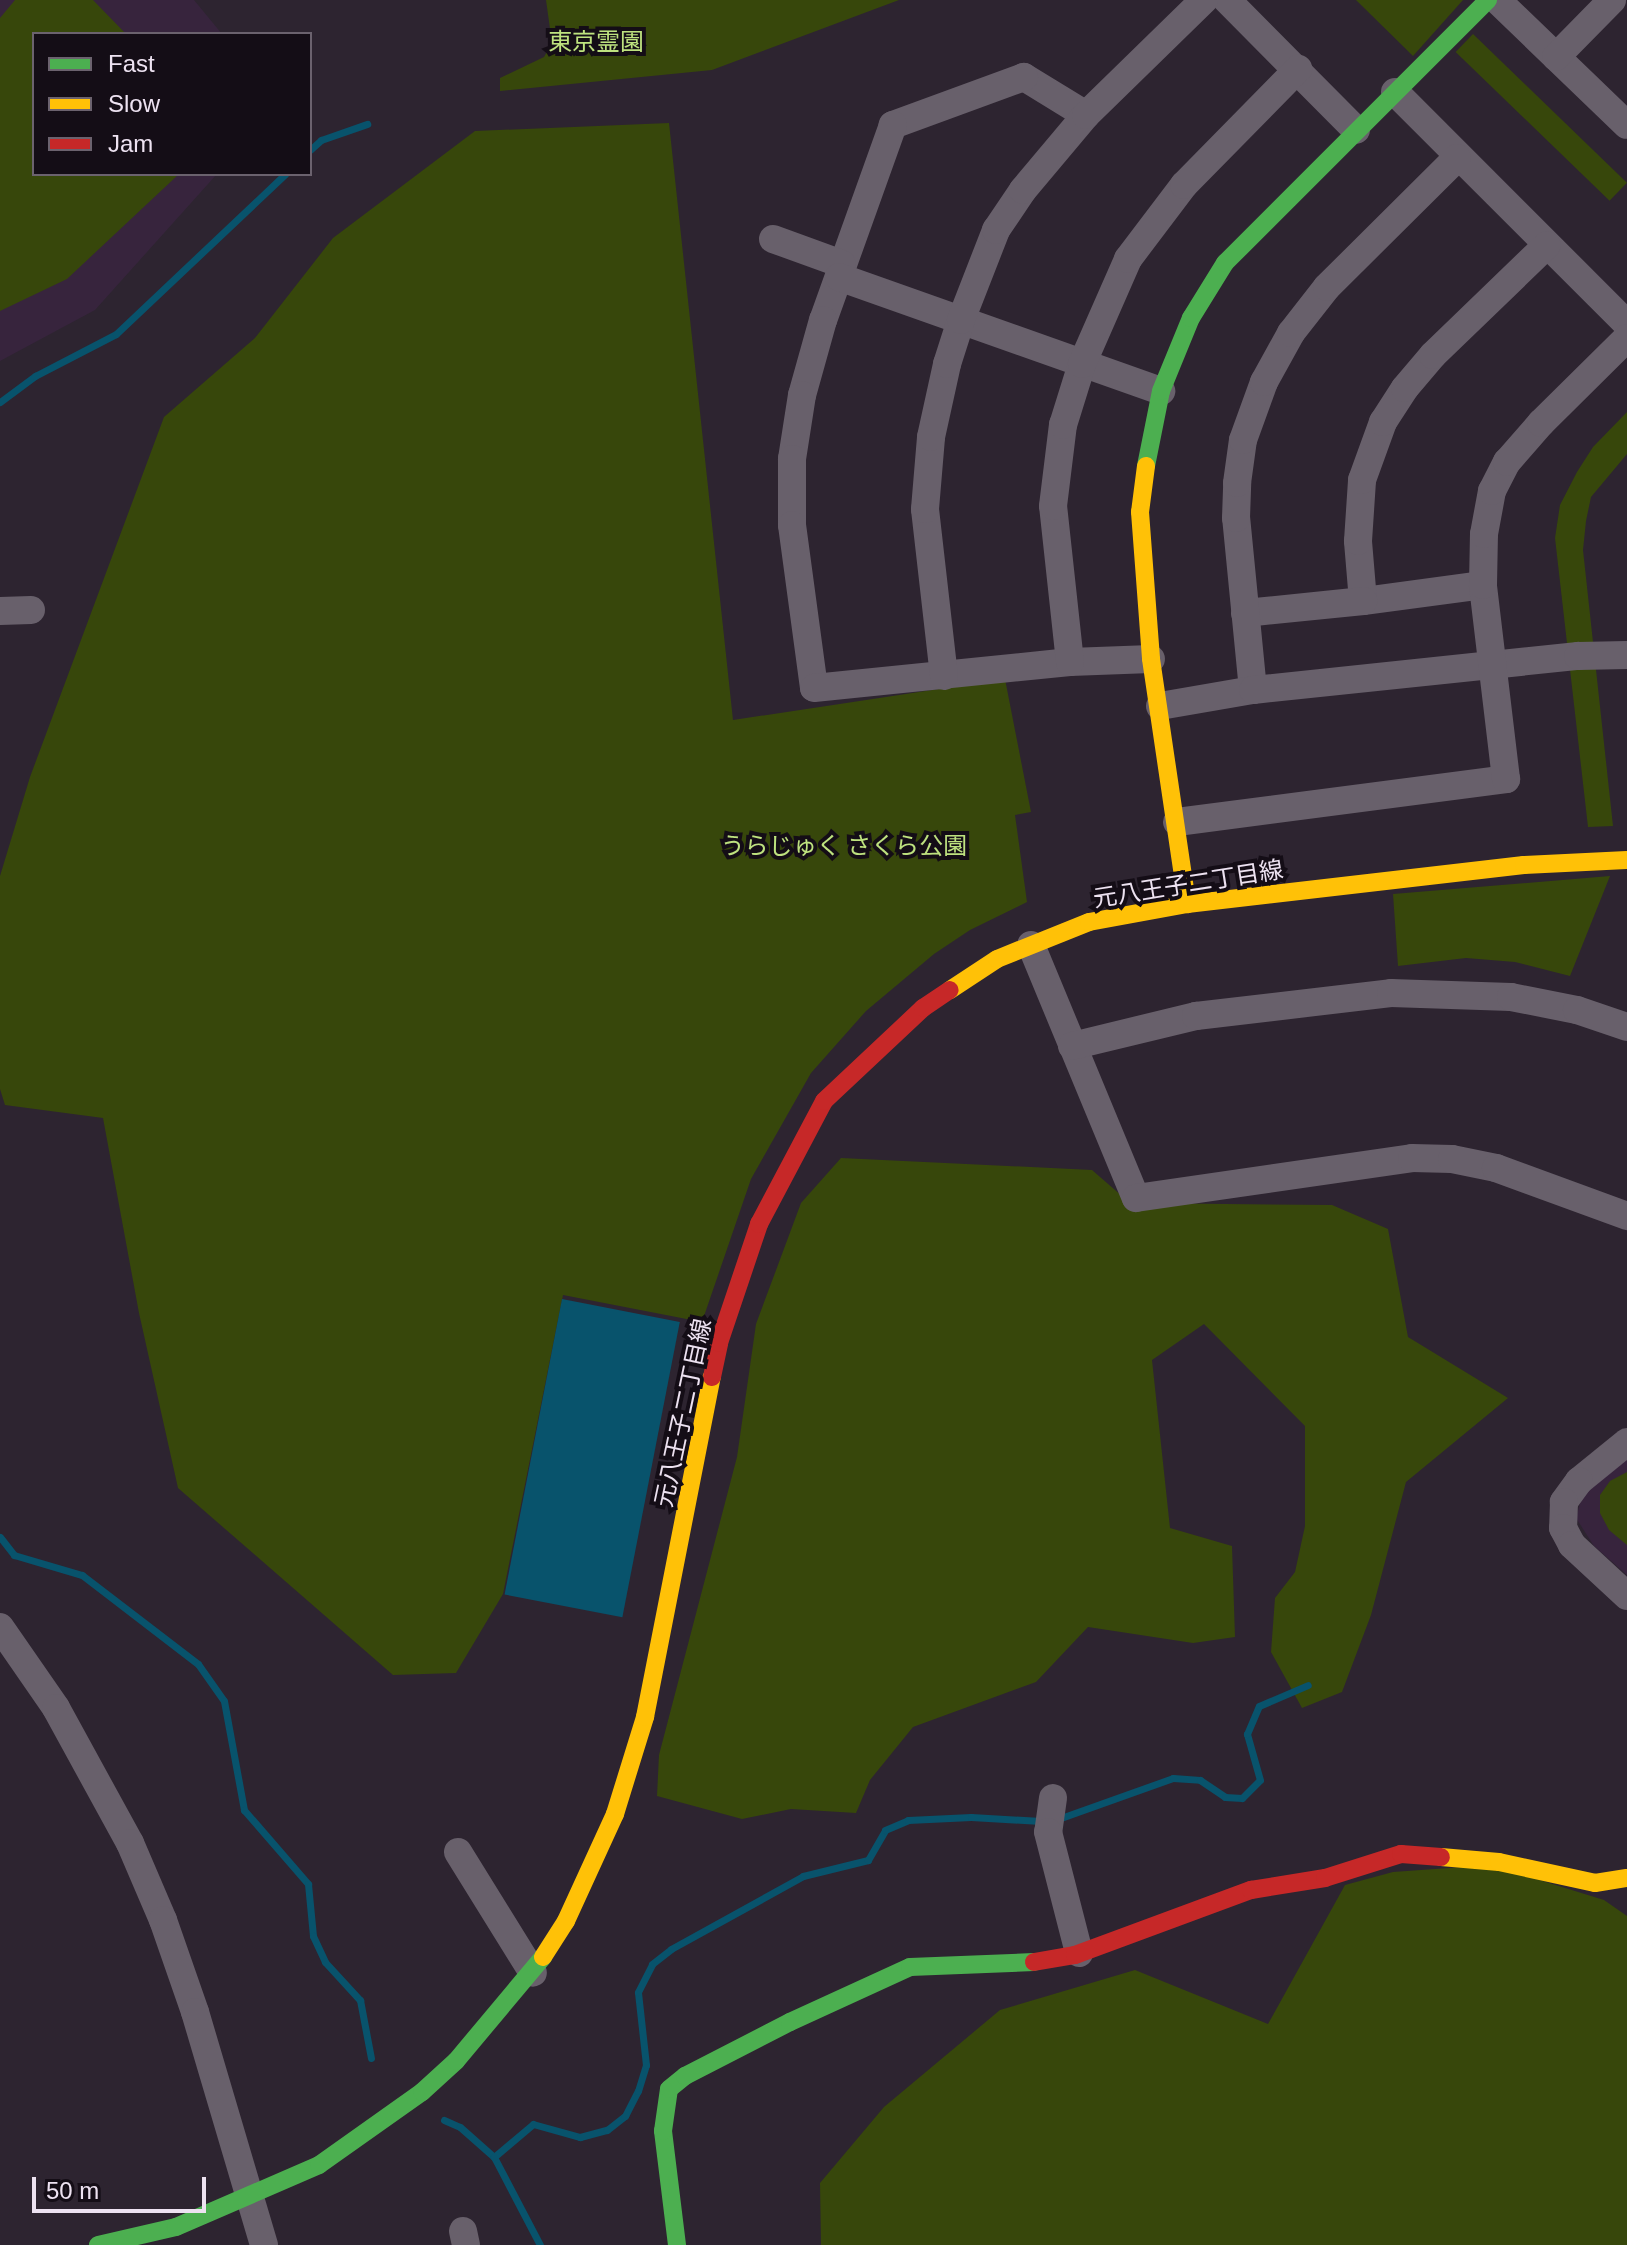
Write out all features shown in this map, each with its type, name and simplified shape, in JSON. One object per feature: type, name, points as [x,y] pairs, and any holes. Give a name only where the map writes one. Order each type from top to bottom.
[{"type":"street","points":[[944,676],[925,509],[931,437],[947,364],[961,320],[996,230],[1036,173],[1086,115],[1204,0]]},
{"type":"street","points":[[1227,0],[1356,130]]},
{"type":"street","points":[[1187,904],[1151,659],[1140,512],[1149,441],[1161,391],[1191,318],[1225,263],[1488,0]]},
{"type":"street","points":[[1497,0],[1627,125]]},
{"type":"street","points":[[1556,57],[1612,0]]},
{"type":"street","points":[[1070,662],[1053,506],[1063,425],[1082,364],[1128,259],[1184,185],[1298,69]]},
{"type":"street","points":[[1086,115],[1024,77],[893,125],[840,270],[802,395],[792,459],[792,525],[814,688],[1070,662],[1151,659]]},
{"type":"street","points":[[1395,92],[1457,158],[1627,324]]},
{"type":"street","points":[[1253,690],[1236,518],[1237,483],[1243,440],[1264,382],[1291,333],[1327,287],[1457,158]]},
{"type":"street","points":[[773,239],[961,320],[1161,391]]},
{"type":"street","points":[[1363,601],[1358,541],[1362,480],[1383,422],[1433,355],[1547,245]]},
{"type":"street","points":[[1177,822],[1506,779],[1495,664],[1483,585],[1486,520],[1492,491],[1507,462],[1541,423],[1627,338]]},
{"type":"street","points":[[1245,613],[1483,585]]},
{"type":"street","points":[[0,611],[31,610]]},
{"type":"street","points":[[1160,706],[1253,690],[1495,664],[1627,655]]},
{"type":"street","name":"元八王子二丁目線","points":[[98,2245],[176,2227],[319,2165],[422,2092],[456,2061],[533,1973],[566,1921],[596,1858],[615,1814],[645,1717],[719,1343],[759,1224],[824,1101],[923,1008],[997,959],[1089,922],[1187,904],[1524,865],[1627,860]]},
{"type":"street","points":[[1031,945],[1136,1198],[1412,1158],[1452,1159],[1496,1168],[1627,1216]]},
{"type":"street","points":[[1072,1046],[1196,1016],[1391,993],[1511,997],[1577,1010],[1627,1027]]},
{"type":"street","points":[[1627,1442],[1579,1481],[1564,1502],[1563,1528],[1572,1545],[1627,1596]]},
{"type":"street","points":[[0,1627],[56,1708],[130,1843],[163,1920],[195,2012],[264,2245]]},
{"type":"street","points":[[1052,1812],[1079,1953]]},
{"type":"street","points":[[458,1852],[533,1973]]},
{"type":"street","points":[[677,2245],[663,2131],[669,2089],[685,2076],[803,2016],[910,1967],[1034,1962],[1079,1953],[1251,1890],[1325,1878],[1401,1854],[1499,1862],[1595,1883],[1627,1878]]},
{"type":"shaded area","points":[[0,0],[194,0],[220,32],[32,32],[32,176],[215,176],[95,310],[0,361]]},
{"type":"shaded area","points":[[1627,1457],[1627,1575],[1594,1546],[1576,1518],[1581,1500],[1596,1480]]},
{"type":"green space","points":[[15,0],[93,0],[124,32],[32,32],[32,176],[177,176],[67,279],[0,311],[0,18]]},
{"type":"green space","name":"東京霊園","points":[[546,0],[899,0],[712,70],[500,91],[500,78],[544,57],[552,43]]},
{"type":"green space","points":[[1356,0],[1463,0],[1413,56]]},
{"type":"green space","points":[[1473,34],[1627,183],[1610,201],[1456,52]]},
{"type":"green space","name":"うらじゅく さくら公園","points":[[669,123],[733,720],[1005,679],[1031,812],[1015,815],[1027,902],[970,930],[934,954],[866,1011],[811,1073],[751,1179],[702,1322],[563,1295],[503,1594],[456,1673],[393,1675],[178,1488],[139,1313],[103,1118],[5,1105],[0,1089],[0,876],[30,777],[164,417],[255,338],[333,238],[475,131]]},
{"type":"green space","points":[[1627,412],[1627,454],[1591,497],[1583,550],[1613,826],[1588,827],[1555,538],[1560,505],[1577,472],[1593,447]]},
{"type":"green space","points":[[1610,876],[1570,976],[1515,962],[1466,958],[1398,966],[1393,894]]},
{"type":"green space","points":[[841,1158],[1092,1170],[1130,1203],[1332,1205],[1388,1229],[1408,1337],[1508,1398],[1406,1482],[1371,1615],[1342,1692],[1302,1708],[1271,1652],[1275,1598],[1295,1572],[1305,1526],[1305,1426],[1204,1324],[1152,1360],[1170,1528],[1232,1546],[1235,1637],[1193,1643],[1088,1627],[1036,1682],[913,1727],[870,1780],[856,1813],[791,1809],[742,1819],[657,1796],[659,1755],[737,1457],[756,1324],[801,1203]]},
{"type":"green space","points":[[1627,1472],[1627,1545],[1609,1530],[1600,1513],[1600,1495],[1610,1481]]},
{"type":"green space","points":[[1491,1865],[1604,1900],[1627,1916],[1627,2245],[821,2245],[820,2183],[884,2107],[1000,2010],[1135,1970],[1268,2024],[1345,1885],[1393,1872]]},
{"type":"water","points":[[562,1299],[680,1322],[622,1617],[505,1594]]},
{"type":"waterway","points":[[312,148],[321,140],[367,124]]},
{"type":"waterway","points":[[0,402],[35,376],[116,334],[283,176]]},
{"type":"waterway","points":[[0,1537],[14,1555],[82,1575],[198,1664],[224,1701],[244,1810],[308,1884],[313,1936],[325,1962],[360,2000],[371,2058]]},
{"type":"waterway","points":[[1058,1819],[1173,1778],[1200,1780],[1225,1797],[1242,1798],[1260,1780],[1247,1734],[1259,1706],[1308,1685]]},
{"type":"waterway","points":[[494,2157],[533,2124],[580,2137],[607,2130],[625,2116],[638,2091],[646,2065],[638,1992],[652,1964],[671,1949],[803,1876],[868,1860],[885,1830],[908,1820],[971,1817],[1041,1821]]},
{"type":"waterway","points":[[444,2120],[460,2127],[494,2157],[540,2245]]},
{"type":"traffic: fast","points":[[1146,466],[1161,391],[1191,318],[1225,263],[1488,0]]},
{"type":"traffic: fast","points":[[98,2245],[176,2227],[319,2165],[422,2092],[456,2061],[543,1957]]},
{"type":"traffic: fast","points":[[677,2245],[663,2131],[669,2089],[685,2076],[790,2022],[910,1967],[1034,1962]]},
{"type":"traffic: slow","points":[[1146,466],[1140,512],[1151,659],[1187,904]]},
{"type":"traffic: slow","points":[[950,990],[997,959],[1089,922],[1187,904],[1524,865],[1627,860]]},
{"type":"traffic: slow","points":[[543,1957],[566,1921],[615,1814],[645,1717],[712,1377]]},
{"type":"traffic: slow","points":[[1441,1857],[1499,1862],[1595,1883],[1627,1878]]},
{"type":"traffic: jam","points":[[712,1377],[719,1343],[759,1224],[824,1101],[923,1008],[950,990]]},
{"type":"traffic: jam","points":[[1034,1962],[1075,1955],[1251,1890],[1325,1878],[1401,1854],[1441,1857]]}]
